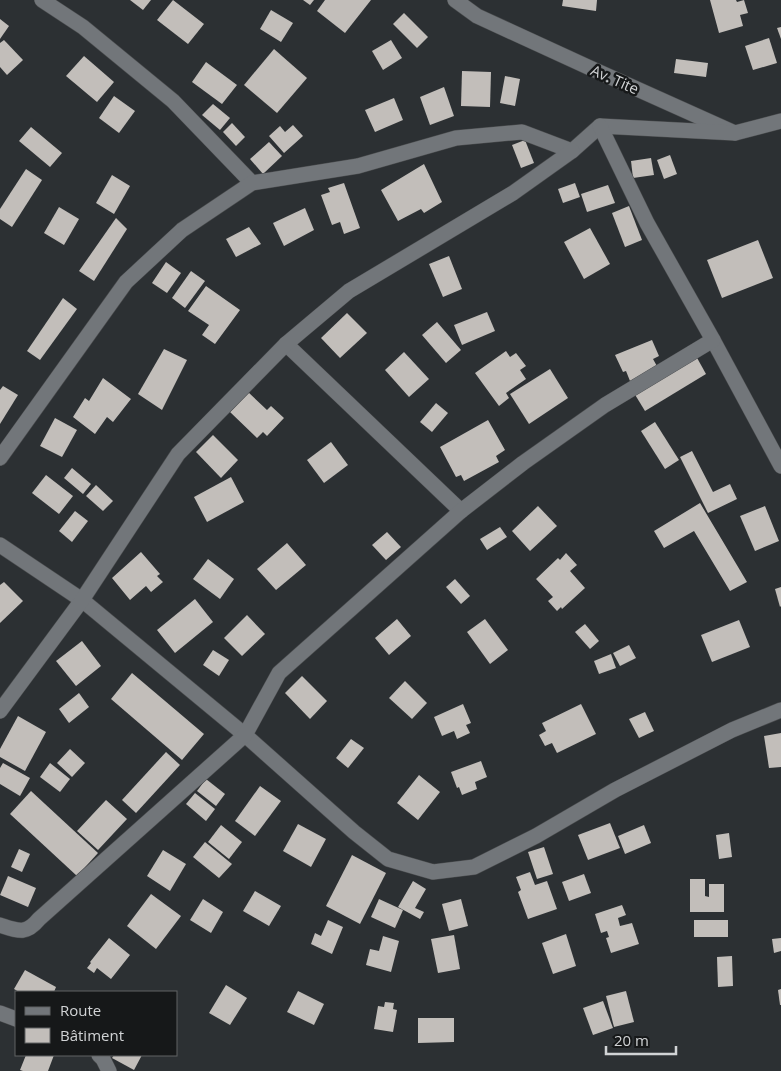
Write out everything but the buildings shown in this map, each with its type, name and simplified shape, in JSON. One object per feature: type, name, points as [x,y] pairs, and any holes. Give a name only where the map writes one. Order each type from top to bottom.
[{"type":"street","points":[[42,0],[83,27],[173,101],[252,183]]},
{"type":"street","name":"Av. Tite","points":[[455,0],[477,16],[735,133]]},
{"type":"street","points":[[0,711],[82,600],[178,454],[286,344],[348,291],[513,194],[572,151],[600,126],[735,133],[781,121]]},
{"type":"street","points":[[600,126],[647,224],[713,340],[781,466]]},
{"type":"street","points":[[0,458],[126,282],[182,230],[252,183],[358,166],[456,138],[522,132],[572,151]]},
{"type":"street","points":[[0,925],[18,931],[29,929],[33,926],[245,735],[279,673],[460,511],[523,463],[605,405],[713,340]]},
{"type":"street","points":[[286,344],[460,511]]},
{"type":"street","points":[[0,545],[82,600],[245,735],[354,832],[388,859],[433,872],[474,867],[536,836],[616,790],[732,730],[781,710]]},
{"type":"street","points":[[0,1013],[15,1019]]},
{"type":"street","points":[[100,1056],[108,1071]]}]
